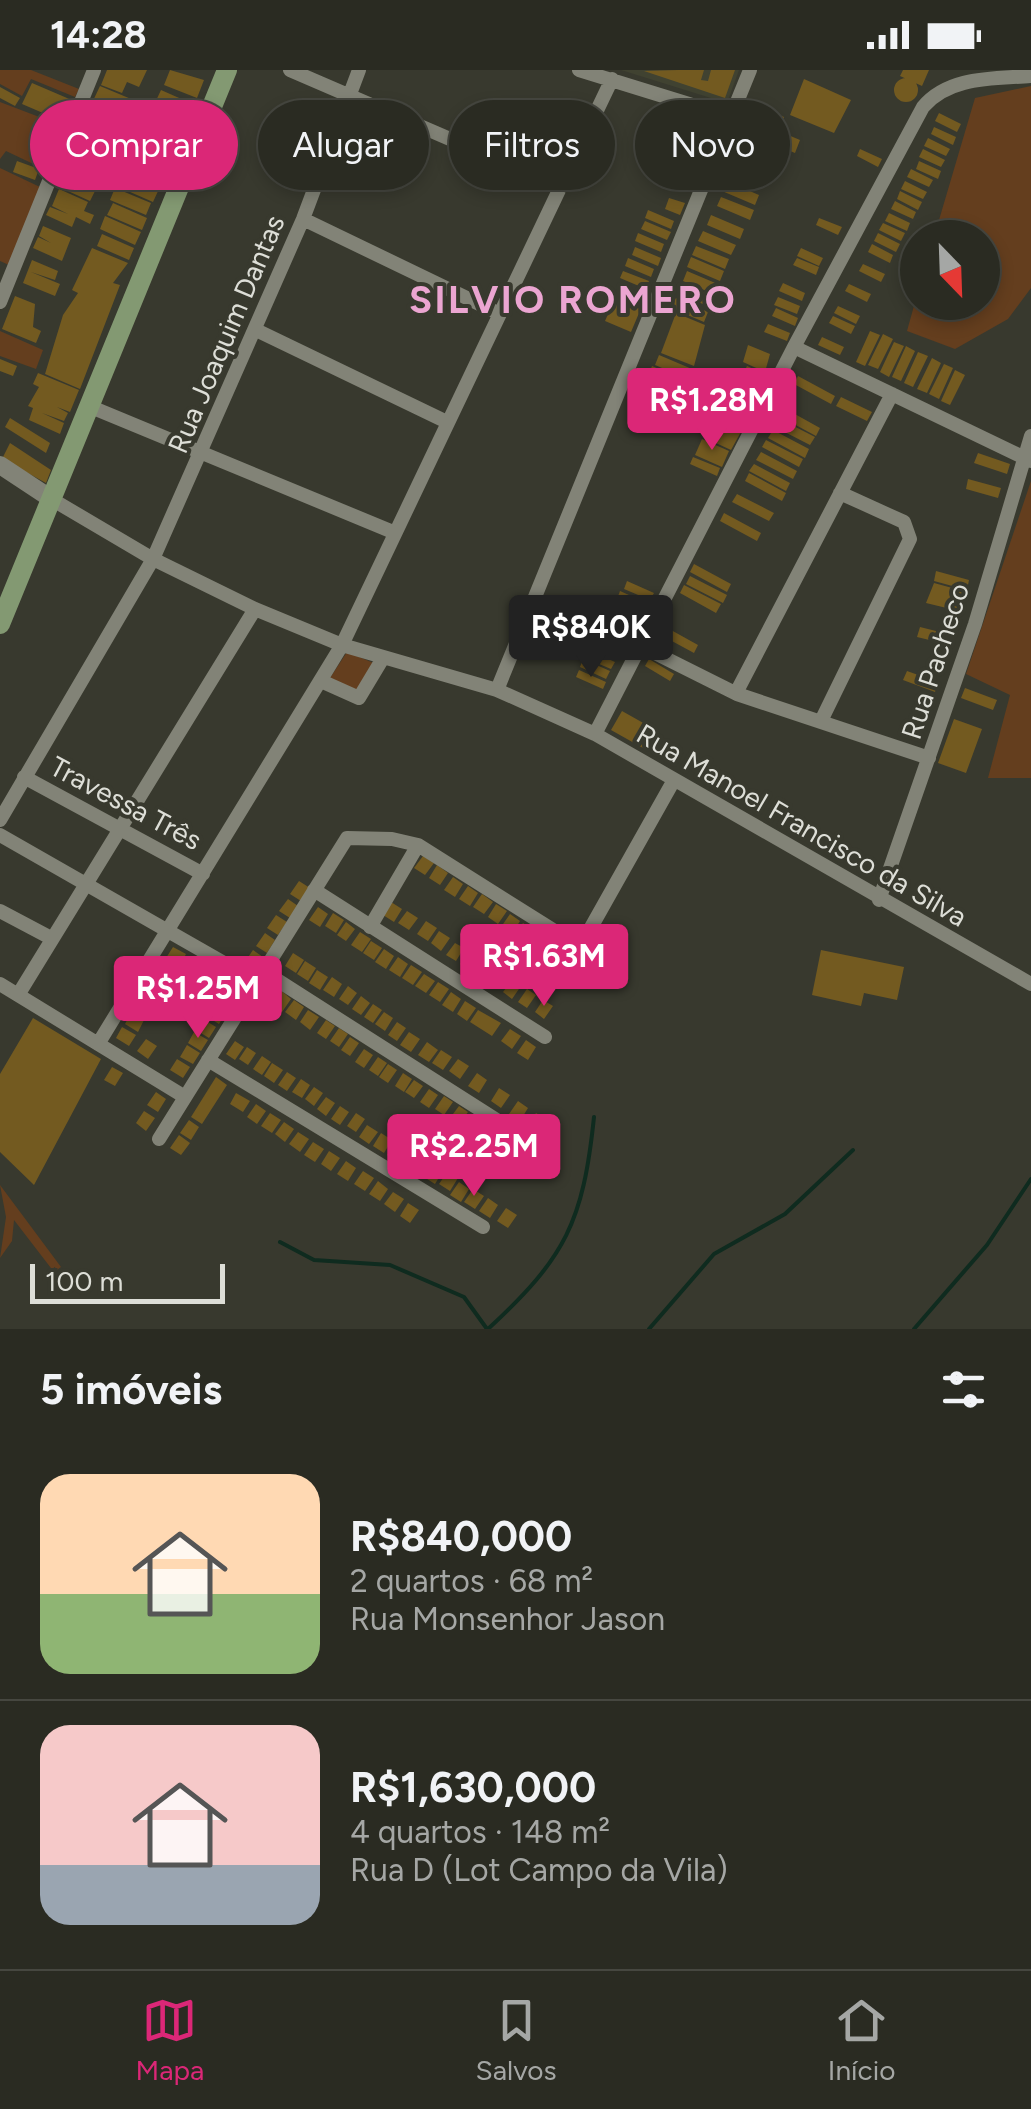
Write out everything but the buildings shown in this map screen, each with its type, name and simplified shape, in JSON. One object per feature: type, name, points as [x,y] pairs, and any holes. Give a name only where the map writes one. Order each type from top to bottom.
[{"type":"main road","points":[[0,624],[227,70]]},
{"type":"street","points":[[0,302],[94,70]]},
{"type":"street","points":[[290,70],[449,138]]},
{"type":"street","name":"Rua Joaquim Dantas","points":[[0,820],[153,559],[203,455],[303,219],[359,70]]},
{"type":"street","points":[[579,70],[680,100]]},
{"type":"street","points":[[738,100],[750,70]]},
{"type":"street","points":[[596,734],[923,107],[935,93],[952,85],[1031,76]]},
{"type":"street","points":[[602,100],[612,79]]},
{"type":"street","points":[[98,1044],[342,645],[560,190]]},
{"type":"street","points":[[497,690],[701,190]]},
{"type":"street","points":[[303,219],[500,314]]},
{"type":"street","points":[[256,330],[446,422]]},
{"type":"street","points":[[794,348],[1028,460]]},
{"type":"street","points":[[736,694],[892,394]]},
{"type":"street","points":[[92,407],[393,532]]},
{"type":"street","name":"Rua Pacheco","points":[[879,900],[975,624],[1028,460],[1031,436]]},
{"type":"street","points":[[0,465],[53,500]]},
{"type":"street","points":[[821,721],[909,532],[904,522],[840,493]]},
{"type":"street","name":"Rua Manoel Francisco da Silva","points":[[53,500],[153,559],[255,609],[342,645],[497,690],[596,734],[1031,984]]},
{"type":"street","points":[[18,995],[255,609]]},
{"type":"street","points":[[641,646],[736,694],[928,758]]},
{"type":"street","points":[[321,681],[359,698],[383,658]]},
{"type":"street","name":"Travessa Três","points":[[24,777],[203,874]]},
{"type":"street","points":[[159,1138],[347,838],[392,839],[418,846],[580,947],[674,780]]},
{"type":"street","points":[[0,835],[167,932],[260,977],[534,1144]]},
{"type":"street","points":[[370,927],[418,846]]},
{"type":"street","points":[[314,890],[545,1036]]},
{"type":"street","points":[[0,911],[52,938]]},
{"type":"street","points":[[0,984],[185,1097]]},
{"type":"street","points":[[208,1060],[483,1227]]},
{"type":"shaded area","points":[[0,70],[31,70],[79,89],[75,97],[31,79],[22,96],[0,84]]},
{"type":"shaded area","points":[[621,70],[739,70],[728,100]]},
{"type":"shaded area","points":[[1031,86],[1031,288],[1008,319],[955,349],[907,331],[910,320],[1000,320],[1000,220],[939,220],[975,98]]},
{"type":"shaded area","points":[[0,102],[30,113],[30,162],[6,151],[0,159]]},
{"type":"shaded area","points":[[0,168],[30,182],[30,190],[39,190],[9,265],[0,261]]},
{"type":"shaded area","points":[[0,331],[43,350],[36,369],[0,356]]},
{"type":"shaded area","points":[[1031,481],[1031,778],[988,778],[1010,695],[966,674]]},
{"type":"shaded area","points":[[347,652],[376,664],[357,694],[328,681]]},
{"type":"shaded area","points":[[0,1185],[61,1267],[54,1272],[14,1220],[12,1241],[0,1258],[6,1217]]},
{"type":"waterway","points":[[488,1329],[536,1280],[566,1235],[584,1184],[594,1117]]},
{"type":"waterway","points":[[649,1329],[714,1254],[785,1214],[853,1150]]},
{"type":"waterway","points":[[914,1329],[987,1245],[1031,1179]]},
{"type":"waterway","points":[[280,1242],[314,1260],[390,1265],[464,1297],[487,1329]]},
{"type":"district","name":"SILVIO ROMERO","points":[[573,300]]}]
